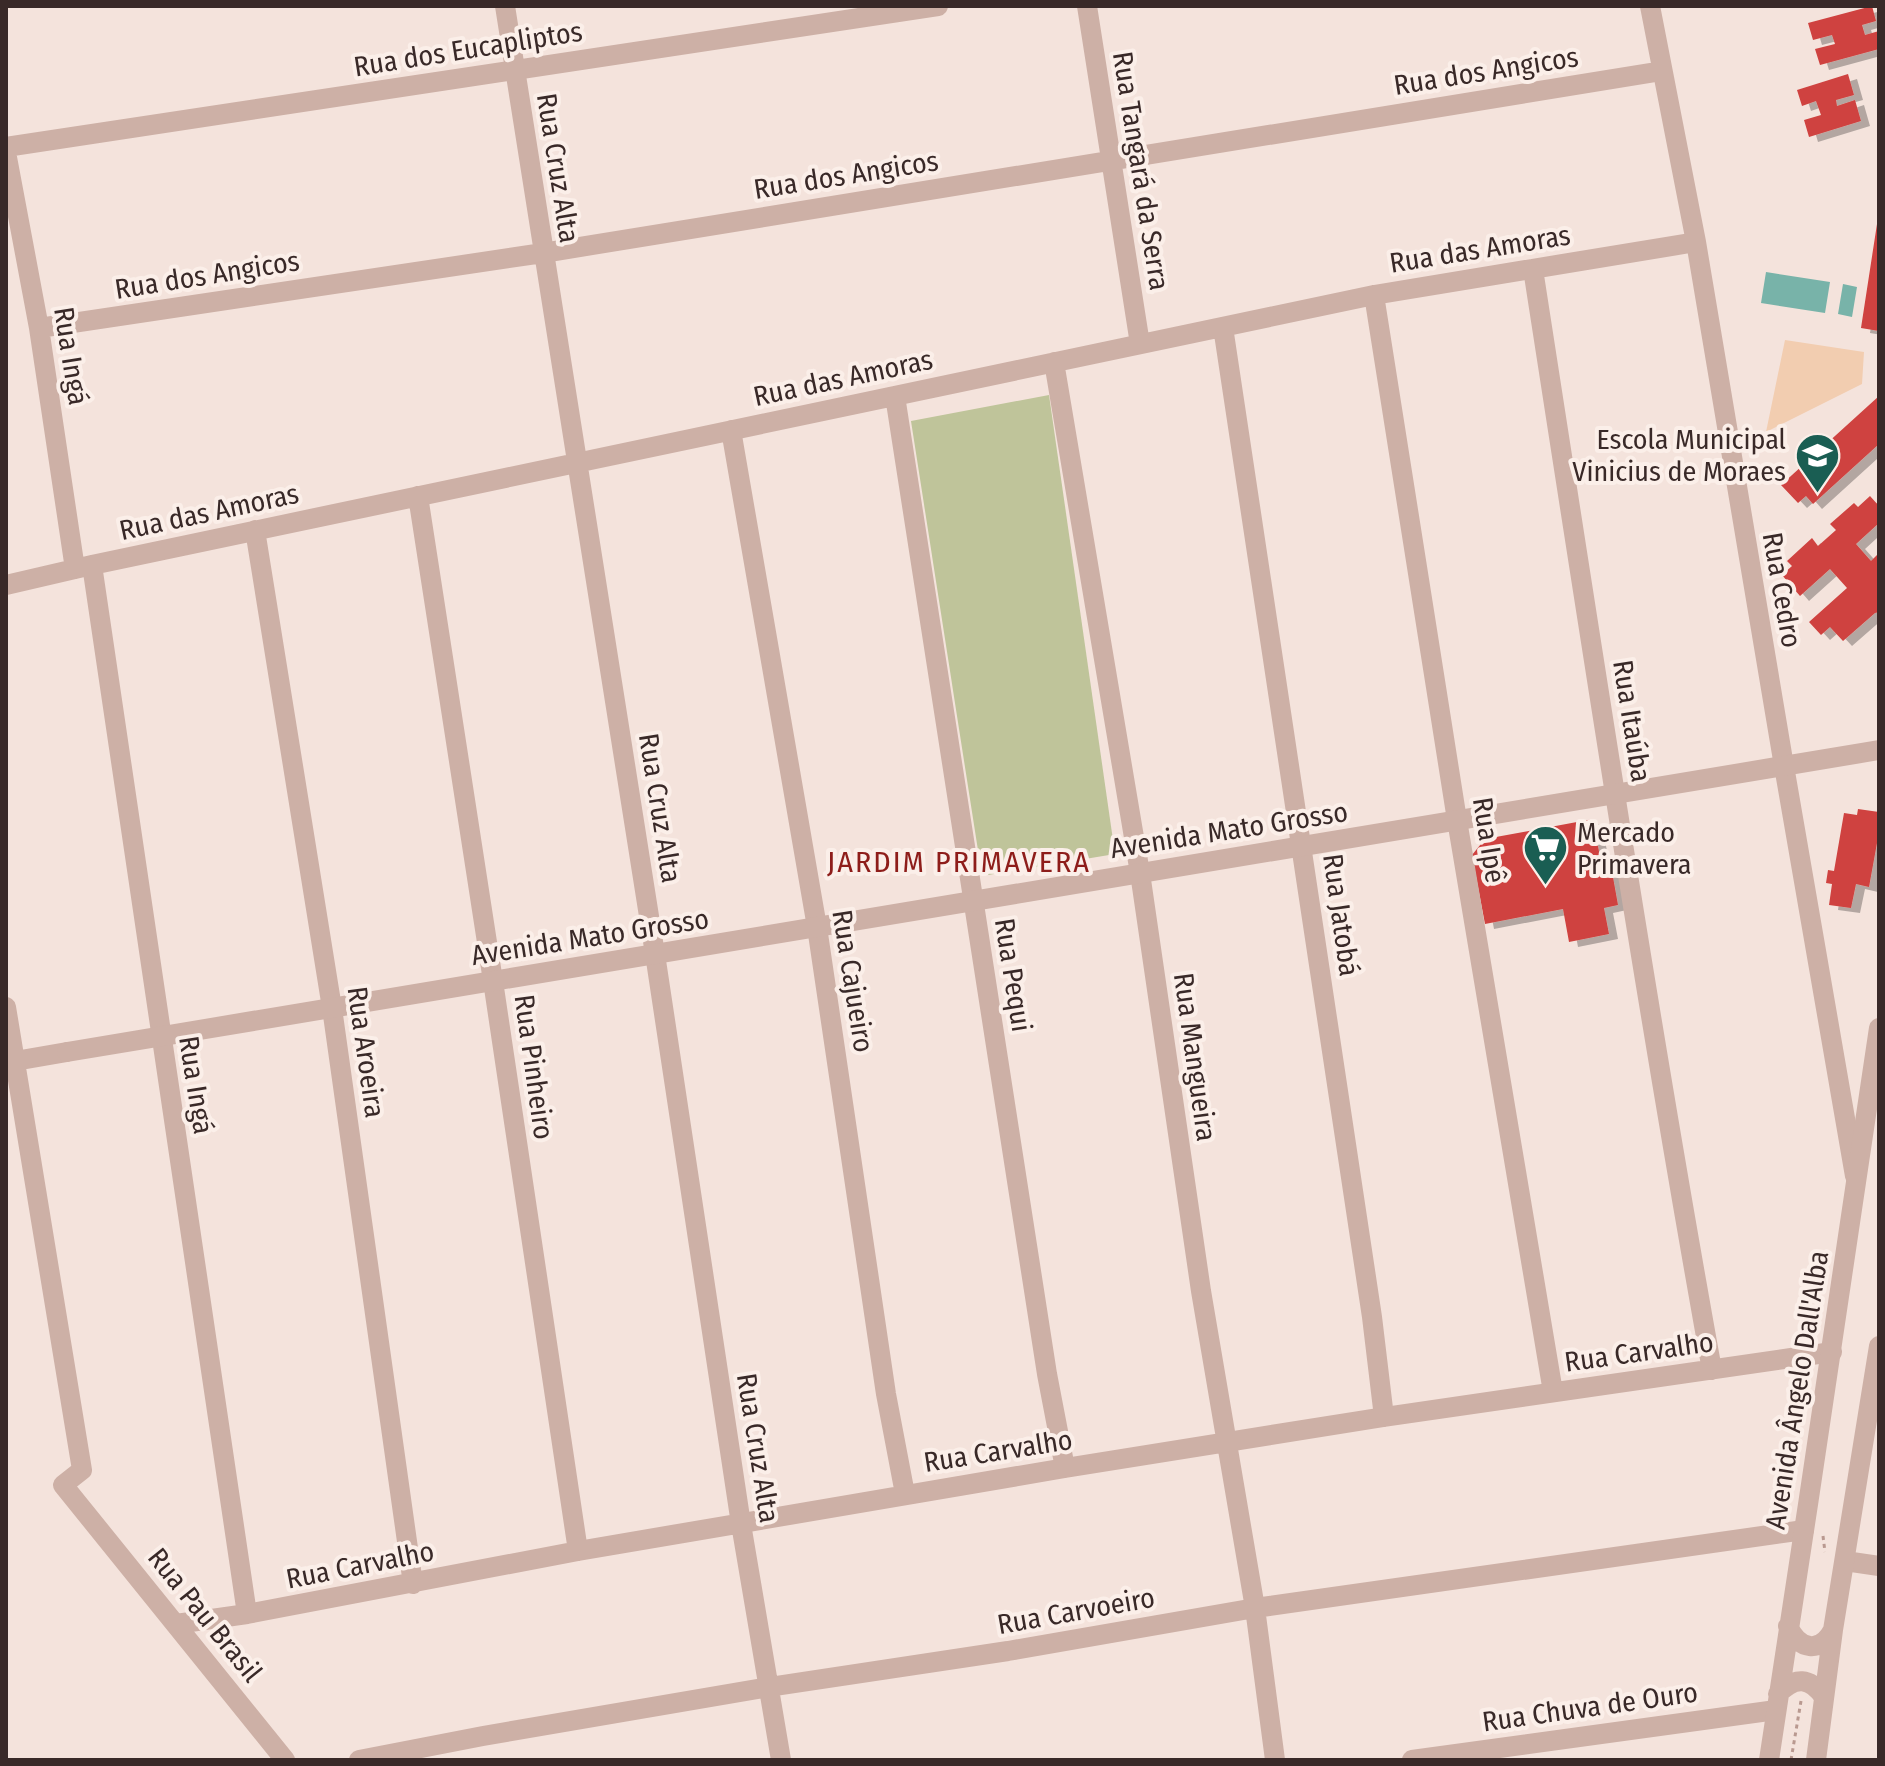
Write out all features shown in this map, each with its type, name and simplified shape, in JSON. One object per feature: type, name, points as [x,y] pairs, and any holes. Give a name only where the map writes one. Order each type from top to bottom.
[{"type":"street","name":"Rua Cruz Alta","points":[[505,6],[655,954],[741,1524],[781,1760]]},
{"type":"street","name":"Rua dos Eucapliptos","points":[[6,150],[938,6]]},
{"type":"street","name":"Rua Tangará da Serra","points":[[1087,6],[1140,344]]},
{"type":"street","name":"Rua Cedro","points":[[1650,6],[1696,242],[1857,1185]]},
{"type":"street","name":"Rua dos Angicos","points":[[39,328],[543,253],[1662,71]]},
{"type":"street","name":"Rua Ingá","points":[[6,150],[84,567],[161,1037],[247,1614]]},
{"type":"street","name":"Rua das Amoras","points":[[6,585],[1374,295],[1696,242]]},
{"type":"street","name":"Rua Itaúba","points":[[1533,269],[1615,794],[1712,1370]]},
{"type":"street","name":"Rua Ipê","points":[[1374,295],[1457,820],[1553,1392]]},
{"type":"street","name":"Rua Jatobá","points":[[1223,327],[1372,1317],[1384,1417]]},
{"type":"street","name":"Rua Mangueira","points":[[1054,362],[1140,873],[1201,1291],[1255,1608],[1275,1760]]},
{"type":"street","name":"Rua Pequi","points":[[895,396],[1044,1358],[1065,1468]]},
{"type":"street","name":"Rua Cajueiro","points":[[731,430],[817,927],[886,1394],[905,1494]]},
{"type":"street","name":"Rua Pinheiro","points":[[418,496],[578,1551]]},
{"type":"street","name":"Rua Aroeira","points":[[255,530],[332,1008],[413,1584]]},
{"type":"street","name":"Avenida Mato Grosso","points":[[15,1061],[1879,750]]},
{"type":"street","points":[[6,1007],[15,1061]]},
{"type":"street","name":"Avenida Ângelo Dall'Alba","points":[[1769,1760],[1879,1028]]},
{"type":"street","name":"Rua Pau Brasil","points":[[15,1061],[82,1470],[63,1485],[285,1760]]},
{"type":"street","points":[[1816,1760],[1833,1630],[1879,1346]]},
{"type":"street","name":"Rua Carvalho","points":[[176,1624],[247,1614],[578,1551],[905,1494],[1384,1417],[1832,1352]]},
{"type":"street","name":"Rua Carvoeiro","points":[[359,1760],[769,1687],[1008,1651],[1255,1608],[1804,1530]]},
{"type":"street","points":[[1845,1561],[1879,1566]]},
{"type":"street","points":[[1788,1626],[1794,1639],[1805,1646],[1824,1642],[1833,1630]]},
{"type":"street","name":"Rua Chuva de Ouro","points":[[1412,1760],[1777,1702],[1792,1682],[1814,1684],[1824,1697]]},
{"type":"green space","points":[[1049,395],[1115,854],[982,876],[911,421]]},
{"type":"sand","points":[[1785,340],[1864,352],[1862,384],[1766,432]]},
{"type":"water","points":[[1766,272],[1830,282],[1825,313],[1761,303]]},
{"type":"water","points":[[1843,284],[1857,287],[1852,317],[1838,314]]},
{"type":"building","points":[[1872,6],[1876,21],[1862,25],[1865,35],[1879,31],[1879,49],[1820,65],[1815,49],[1835,44],[1832,35],[1813,40],[1808,23]]},
{"type":"building","points":[[1848,74],[1854,95],[1836,100],[1837,106],[1855,100],[1861,121],[1809,137],[1804,120],[1821,115],[1816,101],[1802,106],[1797,90]]},
{"type":"building","points":[[1879,224],[1879,331],[1861,328]]},
{"type":"building","points":[[1879,396],[1879,444],[1813,504],[1806,496],[1798,503],[1781,485]]},
{"type":"building","points":[[1870,496],[1879,506],[1879,523],[1856,544],[1871,561],[1879,553],[1879,612],[1843,641],[1830,627],[1821,635],[1809,622],[1847,588],[1830,569],[1800,596],[1782,575],[1792,566],[1787,561],[1812,538],[1818,546],[1836,530],[1830,524],[1854,503],[1858,507]]},
{"type":"building","points":[[1858,809],[1879,812],[1879,832],[1869,887],[1856,884],[1851,908],[1829,905],[1832,884],[1826,883],[1828,870],[1834,871],[1844,813],[1857,815]]},
{"type":"building","name":"Mercado Primavera","points":[[1593,819],[1602,868],[1611,866],[1618,905],[1604,908],[1609,934],[1569,942],[1563,909],[1485,924],[1472,855],[1485,839]]},
{"type":"place","name":"Escola Municipal Vinicius de Moraes","points":[[1817,494]]},
{"type":"place","name":"Mercado Primavera","points":[[1546,887]]},
{"type":"district","name":"JARDIM PRIMAVERA","points":[[959,862]]}]
